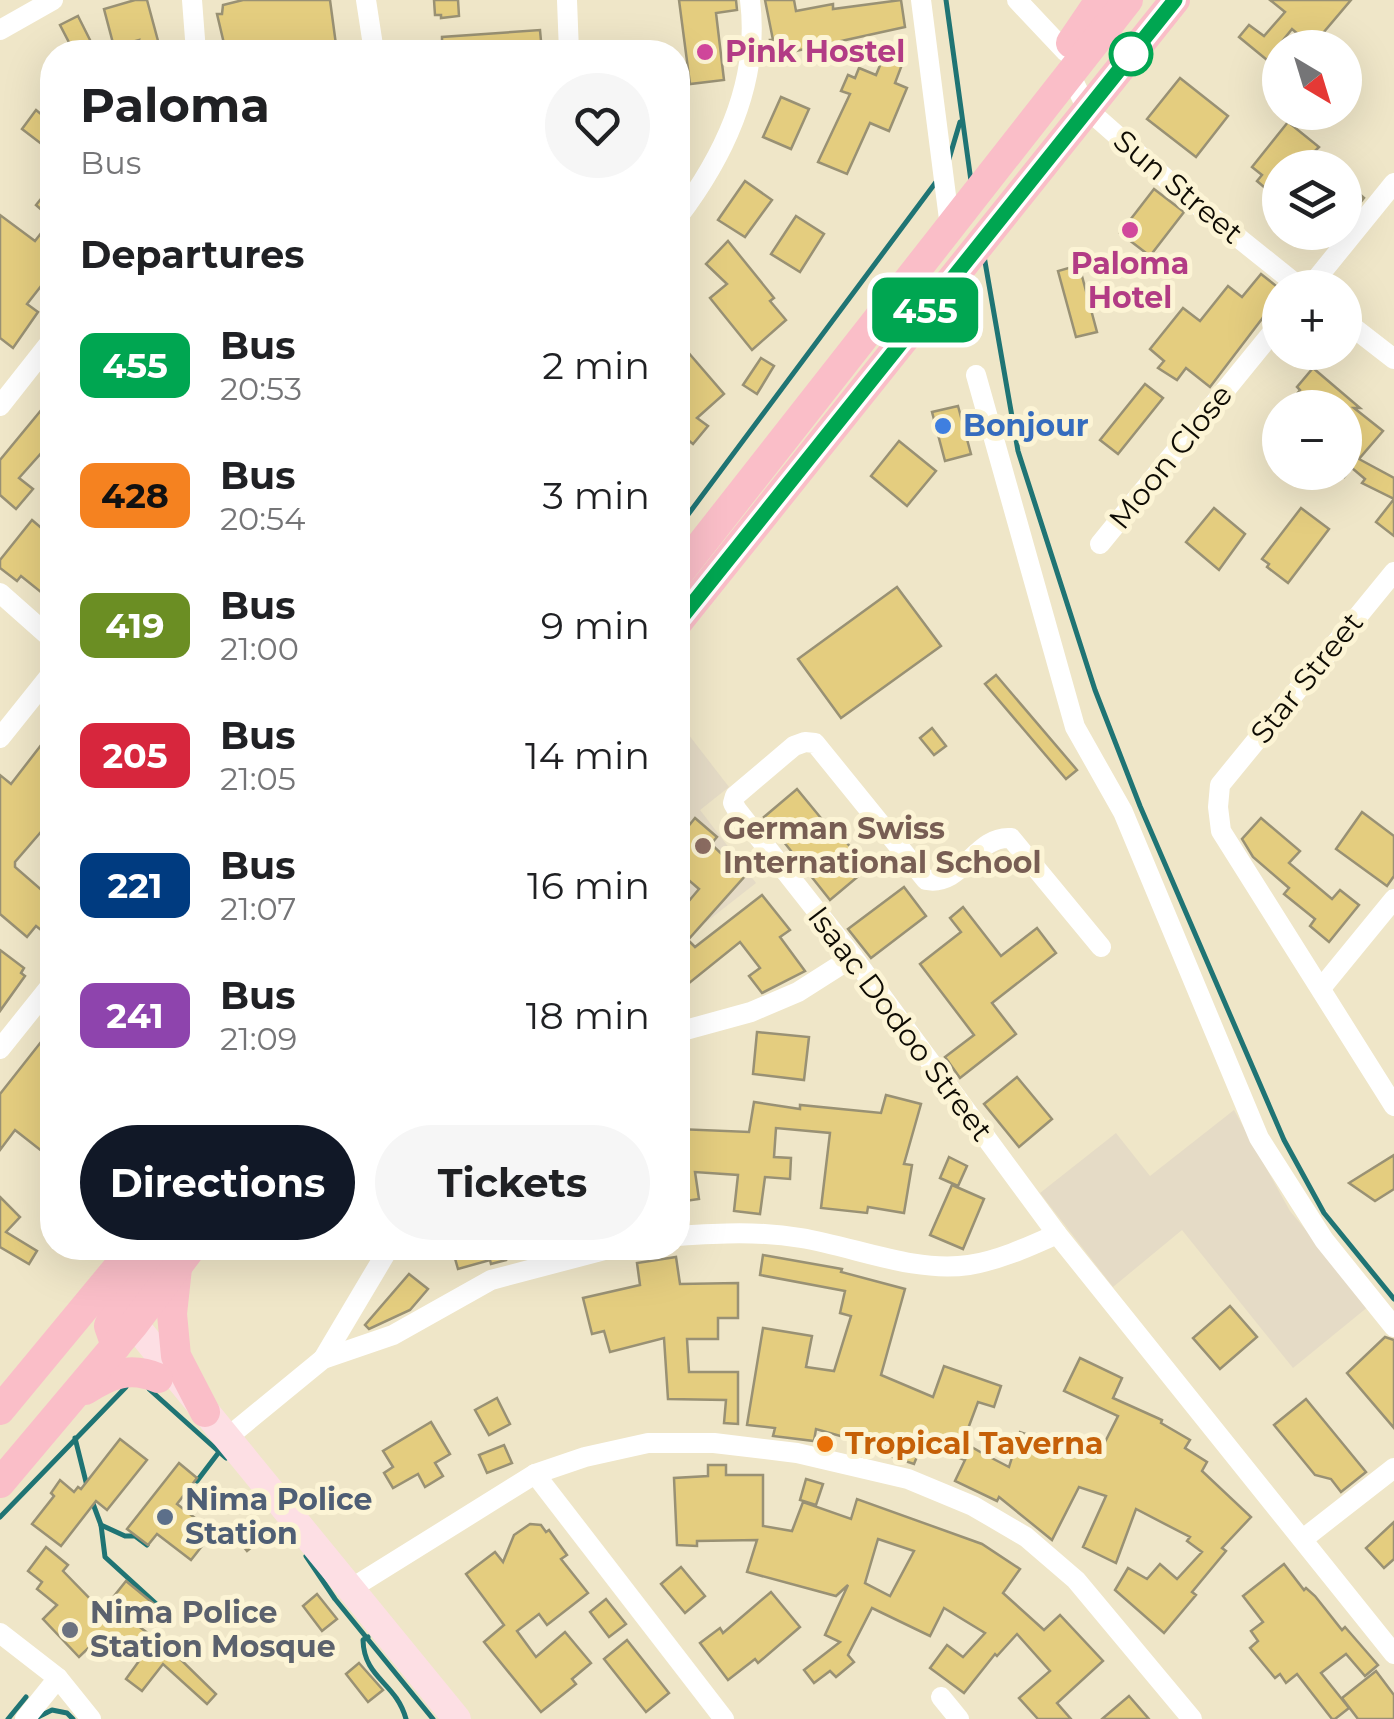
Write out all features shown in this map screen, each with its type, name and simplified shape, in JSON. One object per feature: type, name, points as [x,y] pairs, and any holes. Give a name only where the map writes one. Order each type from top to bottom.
[{"type":"main road","points":[[690,555],[952,211],[986,182],[1044,106],[1100,0]]},
{"type":"main road","points":[[1068,63],[1128,0]]},
{"type":"main road","points":[[690,607],[1175,0]]},
{"type":"main road","points":[[0,1410],[12,1385],[60,1339],[124,1260]]},
{"type":"main road","points":[[0,1483],[66,1403],[170,1260]]},
{"type":"main road","points":[[175,1260],[172,1314],[176,1356],[205,1412]]},
{"type":"main road","points":[[60,1339],[119,1332]]},
{"type":"main road","points":[[66,1403],[105,1377],[125,1371],[143,1371],[158,1378]]},
{"type":"street","points":[[0,31],[53,0]]},
{"type":"street","points":[[192,0],[195,40]]},
{"type":"street","points":[[366,0],[372,40]]},
{"type":"street","points":[[567,0],[569,40]]},
{"type":"street","points":[[690,200],[736,120],[748,70],[750,0]]},
{"type":"street","points":[[921,0],[952,211]]},
{"type":"street","name":"Sun Street","points":[[1016,0],[1068,63],[1087,109],[1278,270]]},
{"type":"street","points":[[1324,270],[1394,183]]},
{"type":"street","points":[[1362,335],[1394,359]]},
{"type":"street","name":"Moon Close","points":[[1100,544],[1262,345]]},
{"type":"street","points":[[0,406],[40,355]]},
{"type":"street","points":[[976,375],[1076,727],[1123,812],[1260,1138],[1324,1240],[1394,1328]]},
{"type":"street","name":"Star Street","points":[[1322,988],[1220,831],[1220,785],[1394,572]]},
{"type":"street","points":[[0,593],[40,628]]},
{"type":"street","points":[[0,738],[40,688]]},
{"type":"street","name":"Isaac Dodoo Street","points":[[1101,948],[1011,838],[992,841],[952,876],[939,882],[926,880],[816,743],[794,746],[735,796],[733,803],[1057,1234],[1394,1654]]},
{"type":"street","points":[[1394,900],[1322,988],[1394,1106]]},
{"type":"street","points":[[690,1029],[752,1012],[798,992],[852,958]]},
{"type":"street","points":[[0,1048],[40,999]]},
{"type":"street","points":[[690,1235],[742,1231],[802,1238],[936,1266],[967,1265],[1006,1256],[1057,1234]]},
{"type":"street","points":[[323,1360],[381,1260]]},
{"type":"street","points":[[228,1437],[323,1360],[393,1336],[491,1280],[567,1260]]},
{"type":"street","points":[[119,1332],[158,1378],[205,1412]]},
{"type":"street","points":[[119,1332],[228,1437],[457,1719]]},
{"type":"street","points":[[352,1588],[535,1474],[585,1457],[648,1443],[714,1443],[798,1453],[908,1479],[973,1506],[1026,1537],[1076,1580],[1192,1719]]},
{"type":"street","points":[[1304,1539],[1394,1468]]},
{"type":"street","points":[[535,1474],[724,1719]]},
{"type":"street","points":[[0,1633],[58,1678],[90,1719]]},
{"type":"street","points":[[25,1719],[58,1678]]},
{"type":"street","points":[[941,1697],[959,1719]]},
{"type":"shaded area","name":"German Swiss International School","points":[[690,737],[729,787],[700,810],[756,883],[690,935]]},
{"type":"shaded area","points":[[1234,1110],[1290,1211],[1369,1306],[1293,1368],[1182,1230],[1113,1287],[1040,1193],[1116,1133],[1150,1176]]},
{"type":"building","points":[[147,0],[158,40],[112,40],[104,9]]},
{"type":"building","points":[[243,0],[330,0],[335,40],[223,40],[217,14],[222,14],[223,5]]},
{"type":"building","points":[[434,0],[458,0],[459,16],[435,15]]},
{"type":"building","points":[[679,0],[736,0],[737,10],[716,13],[724,80],[690,84],[690,40],[684,40]]},
{"type":"building","points":[[765,0],[794,0],[796,11],[833,4],[833,9],[901,0],[905,27],[773,56]]},
{"type":"building","points":[[1270,0],[1351,0],[1326,30],[1269,30],[1285,12]]},
{"type":"building","points":[[78,16],[90,40],[68,40],[60,25]]},
{"type":"building","points":[[1249,25],[1262,35],[1262,56],[1239,37]]},
{"type":"building","points":[[540,30],[541,40],[442,40]]},
{"type":"building","points":[[888,46],[906,54],[895,83],[907,88],[889,131],[870,123],[847,174],[818,162],[850,94],[841,91],[848,75],[855,78],[859,68],[876,75]]},
{"type":"building","points":[[1180,78],[1228,116],[1196,157],[1147,119]]},
{"type":"building","points":[[781,97],[809,109],[791,149],[763,137]]},
{"type":"building","points":[[36,110],[40,113],[40,143],[22,129]]},
{"type":"building","points":[[1282,130],[1298,130],[1319,147],[1316,150],[1266,150]]},
{"type":"building","points":[[1262,154],[1262,175],[1252,167]]},
{"type":"building","points":[[745,181],[772,200],[745,237],[718,220]]},
{"type":"building","points":[[1154,189],[1184,212],[1150,256],[1120,233]]},
{"type":"building","points":[[0,215],[35,241],[40,235],[40,287],[27,304],[38,312],[13,348],[0,338]]},
{"type":"building","points":[[796,216],[824,234],[800,272],[771,254]]},
{"type":"building","points":[[728,241],[774,298],[770,301],[786,320],[752,350],[710,298],[727,284],[706,264]]},
{"type":"building","points":[[1079,265],[1097,332],[1076,337],[1058,271]]},
{"type":"building","points":[[1262,275],[1262,319],[1210,387],[1186,368],[1177,380],[1158,368],[1164,361],[1150,349],[1183,308],[1200,321],[1228,286],[1242,297]]},
{"type":"building","points":[[690,354],[724,394],[697,418],[708,426],[693,444]]},
{"type":"building","points":[[761,358],[774,366],[757,394],[743,385]]},
{"type":"building","points":[[1315,370],[1339,390],[1300,390],[1297,387]]},
{"type":"building","points":[[1145,384],[1163,398],[1118,454],[1100,440]]},
{"type":"building","points":[[958,406],[971,454],[945,461],[932,412]]},
{"type":"building","points":[[40,412],[40,454],[19,478],[33,489],[16,509],[0,495],[0,460]]},
{"type":"building","points":[[1362,414],[1383,431],[1362,456]]},
{"type":"building","points":[[899,441],[936,471],[907,506],[871,476]]},
{"type":"building","points":[[1362,461],[1394,478],[1394,499],[1362,483]]},
{"type":"building","points":[[1394,499],[1394,536],[1376,522]]},
{"type":"building","points":[[1214,508],[1245,534],[1219,570],[1186,542]]},
{"type":"building","points":[[1301,508],[1329,529],[1288,583],[1262,559]]},
{"type":"building","points":[[32,520],[40,527],[40,591],[21,576],[17,581],[0,568],[0,560]]},
{"type":"building","points":[[897,587],[941,646],[841,718],[798,659]]},
{"type":"building","points":[[996,675],[1077,770],[1066,779],[985,684]]},
{"type":"building","points":[[932,728],[946,746],[934,755],[920,738]]},
{"type":"building","points":[[40,747],[40,833],[15,862],[15,867],[40,889],[40,929],[36,926],[27,937],[0,914],[0,775],[11,784]]},
{"type":"building","points":[[797,789],[868,868],[830,900],[764,817]]},
{"type":"building","points":[[1362,812],[1394,836],[1394,876],[1387,886],[1336,849]]},
{"type":"building","points":[[695,818],[717,837],[711,844],[745,876],[690,938],[690,900],[699,889],[690,881],[690,824]]},
{"type":"building","points":[[1261,818],[1300,851],[1289,863],[1332,899],[1340,890],[1359,905],[1329,942],[1310,926],[1315,919],[1284,894],[1289,888],[1253,857],[1242,839]]},
{"type":"building","points":[[904,887],[926,916],[871,958],[848,929]]},
{"type":"building","points":[[762,895],[790,930],[780,937],[805,971],[762,993],[749,976],[760,968],[740,942],[690,982],[690,942],[695,947]]},
{"type":"building","points":[[963,907],[1001,956],[1037,928],[1056,953],[992,1003],[1016,1034],[960,1078],[945,1057],[974,1035],[920,964],[961,932],[950,918]]},
{"type":"building","points":[[0,950],[24,968],[21,973],[25,976],[0,1011]]},
{"type":"building","points":[[757,1032],[809,1037],[804,1080],[753,1074]]},
{"type":"building","points":[[40,1043],[40,1150],[15,1130],[0,1150],[0,1094]]},
{"type":"building","points":[[1017,1077],[1052,1119],[1019,1147],[984,1104]]},
{"type":"building","points":[[886,1095],[921,1104],[904,1164],[912,1165],[904,1213],[868,1207],[867,1213],[821,1208],[830,1133],[776,1128],[774,1157],[791,1158],[790,1179],[765,1177],[760,1214],[734,1211],[738,1175],[695,1172],[699,1199],[690,1200],[690,1130],[749,1132],[754,1102],[800,1109],[800,1105],[881,1113]]},
{"type":"building","points":[[1394,1155],[1394,1189],[1375,1201],[1349,1183]]},
{"type":"building","points":[[949,1157],[967,1166],[958,1186],[940,1178]]},
{"type":"building","points":[[952,1185],[984,1199],[963,1249],[930,1235]]},
{"type":"building","points":[[0,1197],[20,1217],[6,1232],[37,1251],[29,1264],[0,1247]]},
{"type":"building","points":[[763,1255],[842,1269],[841,1272],[905,1289],[881,1375],[933,1397],[944,1366],[1001,1386],[994,1407],[978,1402],[963,1442],[982,1453],[1009,1467],[1020,1432],[1097,1458],[1118,1416],[1064,1391],[1080,1358],[1122,1378],[1113,1398],[1162,1420],[1161,1423],[1190,1440],[1185,1448],[1207,1462],[1202,1471],[1251,1517],[1222,1548],[1226,1551],[1192,1592],[1196,1595],[1164,1633],[1115,1590],[1128,1568],[1147,1579],[1160,1564],[1177,1579],[1202,1552],[1187,1541],[1190,1537],[1136,1509],[1116,1563],[1083,1547],[1106,1496],[1079,1487],[1052,1540],[999,1497],[997,1501],[955,1481],[965,1460],[922,1444],[914,1464],[871,1450],[872,1445],[816,1429],[814,1441],[773,1436],[775,1428],[747,1425],[763,1328],[812,1336],[806,1367],[834,1371],[851,1316],[840,1313],[845,1291],[760,1275]]},
{"type":"building","points":[[455,1260],[490,1260],[458,1269]]},
{"type":"building","points":[[676,1260],[680,1284],[738,1283],[738,1318],[718,1318],[718,1339],[687,1339],[689,1372],[738,1372],[738,1424],[724,1423],[726,1400],[668,1399],[664,1338],[610,1352],[604,1331],[592,1334],[583,1298],[640,1285],[637,1263]]},
{"type":"building","points":[[409,1274],[428,1289],[410,1310],[369,1329],[365,1325]]},
{"type":"building","points":[[1230,1306],[1257,1337],[1220,1369],[1193,1338]]},
{"type":"building","points":[[1385,1337],[1394,1340],[1394,1428],[1347,1373]]},
{"type":"building","points":[[497,1398],[510,1424],[489,1435],[475,1410]]},
{"type":"building","points":[[1306,1399],[1366,1472],[1341,1492],[1331,1479],[1315,1475],[1274,1425]]},
{"type":"building","points":[[431,1422],[450,1454],[435,1463],[443,1476],[425,1487],[418,1474],[393,1488],[384,1473],[393,1467],[383,1451]]},
{"type":"building","points":[[120,1439],[147,1460],[107,1510],[96,1501],[61,1546],[32,1524],[54,1496],[51,1493],[60,1480],[74,1492],[78,1487],[81,1489]]},
{"type":"building","points":[[504,1445],[512,1463],[487,1473],[479,1455]]},
{"type":"building","name":"Nima Police Station","points":[[179,1463],[197,1478],[177,1504],[213,1532],[191,1560],[157,1534],[148,1545],[127,1529]]},
{"type":"building","points":[[708,1465],[726,1465],[726,1475],[763,1475],[763,1526],[792,1531],[803,1502],[851,1519],[857,1499],[982,1544],[1020,1569],[1003,1593],[1044,1630],[1060,1615],[1103,1661],[1057,1703],[1071,1719],[1038,1719],[1019,1698],[1050,1671],[1017,1634],[995,1654],[964,1693],[930,1668],[947,1645],[963,1657],[985,1633],[944,1608],[930,1636],[872,1608],[848,1655],[854,1662],[836,1677],[830,1671],[814,1683],[804,1670],[840,1642],[825,1635],[848,1585],[836,1596],[747,1572],[757,1540],[677,1545],[674,1478],[708,1476]],"holes":[[[878,1539],[914,1551],[890,1596],[865,1583]]]},
{"type":"building","points":[[806,1479],[823,1484],[816,1505],[800,1500]]},
{"type":"building","points":[[1394,1522],[1394,1559],[1384,1568],[1366,1548]]},
{"type":"building","points":[[530,1524],[549,1530],[567,1555],[561,1559],[588,1593],[547,1625],[539,1614],[517,1631],[536,1657],[565,1632],[591,1663],[572,1679],[576,1684],[541,1712],[484,1642],[504,1625],[466,1574],[495,1552],[503,1562],[514,1535]]},
{"type":"building","points":[[257,1525],[265,1536],[247,1551],[238,1540]]},
{"type":"building","points":[[46,1547],[68,1565],[63,1571],[102,1611],[126,1581],[154,1604],[137,1625],[173,1652],[216,1694],[207,1704],[163,1664],[142,1691],[126,1679],[139,1661],[104,1633],[79,1657],[43,1619],[57,1605],[37,1589],[42,1582],[28,1571]]},
{"type":"building","points":[[1284,1564],[1304,1590],[1315,1596],[1378,1665],[1365,1676],[1346,1654],[1321,1673],[1349,1708],[1335,1719],[1297,1674],[1286,1683],[1280,1674],[1275,1678],[1250,1648],[1258,1641],[1251,1631],[1263,1622],[1243,1596]]},
{"type":"building","points":[[681,1567],[705,1596],[685,1613],[661,1584]]},
{"type":"building","points":[[771,1592],[800,1627],[758,1663],[755,1659],[728,1680],[700,1643],[720,1628],[723,1633]]},
{"type":"building","points":[[317,1594],[337,1619],[322,1631],[303,1606]]},
{"type":"building","points":[[606,1599],[626,1624],[609,1637],[590,1612]]},
{"type":"building","points":[[627,1640],[669,1693],[646,1712],[604,1659]]},
{"type":"building","points":[[359,1663],[383,1690],[368,1702],[346,1674]]},
{"type":"building","points":[[1376,1671],[1394,1695],[1394,1719],[1358,1719],[1342,1698]]},
{"type":"building","points":[[1129,1696],[1149,1719],[1102,1719]]},
{"type":"waterway","points":[[946,0],[971,181]]},
{"type":"waterway","points":[[949,159],[960,122]]},
{"type":"waterway","points":[[690,512],[936,182]]},
{"type":"waterway","points":[[984,256],[1018,451],[1095,690],[1140,806],[1284,1140],[1324,1213],[1394,1299]]},
{"type":"waterway","points":[[0,1517],[126,1387]]},
{"type":"waterway","points":[[149,1389],[226,1458]]},
{"type":"waterway","points":[[75,1438],[87,1486]]},
{"type":"waterway","points":[[197,1481],[219,1452]]},
{"type":"waterway","points":[[92,1501],[101,1525],[105,1557],[163,1610]]},
{"type":"waterway","points":[[101,1525],[125,1536],[135,1536],[147,1545]]},
{"type":"waterway","points":[[306,1556],[335,1599],[433,1719]]},
{"type":"waterway","points":[[368,1637],[363,1640],[369,1664],[395,1697],[406,1719]]},
{"type":"waterway","points":[[8,1719],[26,1697]]},
{"type":"waterway","points":[[38,1717],[52,1710],[67,1713],[73,1719]]},
{"type":"bus line","name":"455","points":[[690,607],[1175,0]]},
{"type":"place","name":"Pink Hostel","points":[[705,52]]},
{"type":"place","name":"Paloma Hotel","points":[[1130,230]]},
{"type":"place","name":"Bonjour","points":[[943,426]]},
{"type":"place","name":"German Swiss International School","points":[[703,846]]},
{"type":"place","name":"Tropical Taverna","points":[[825,1444]]},
{"type":"place","name":"Nima Police Station","points":[[165,1517]]},
{"type":"place","name":"Nima Police Station Mosque","points":[[70,1630]]}]
